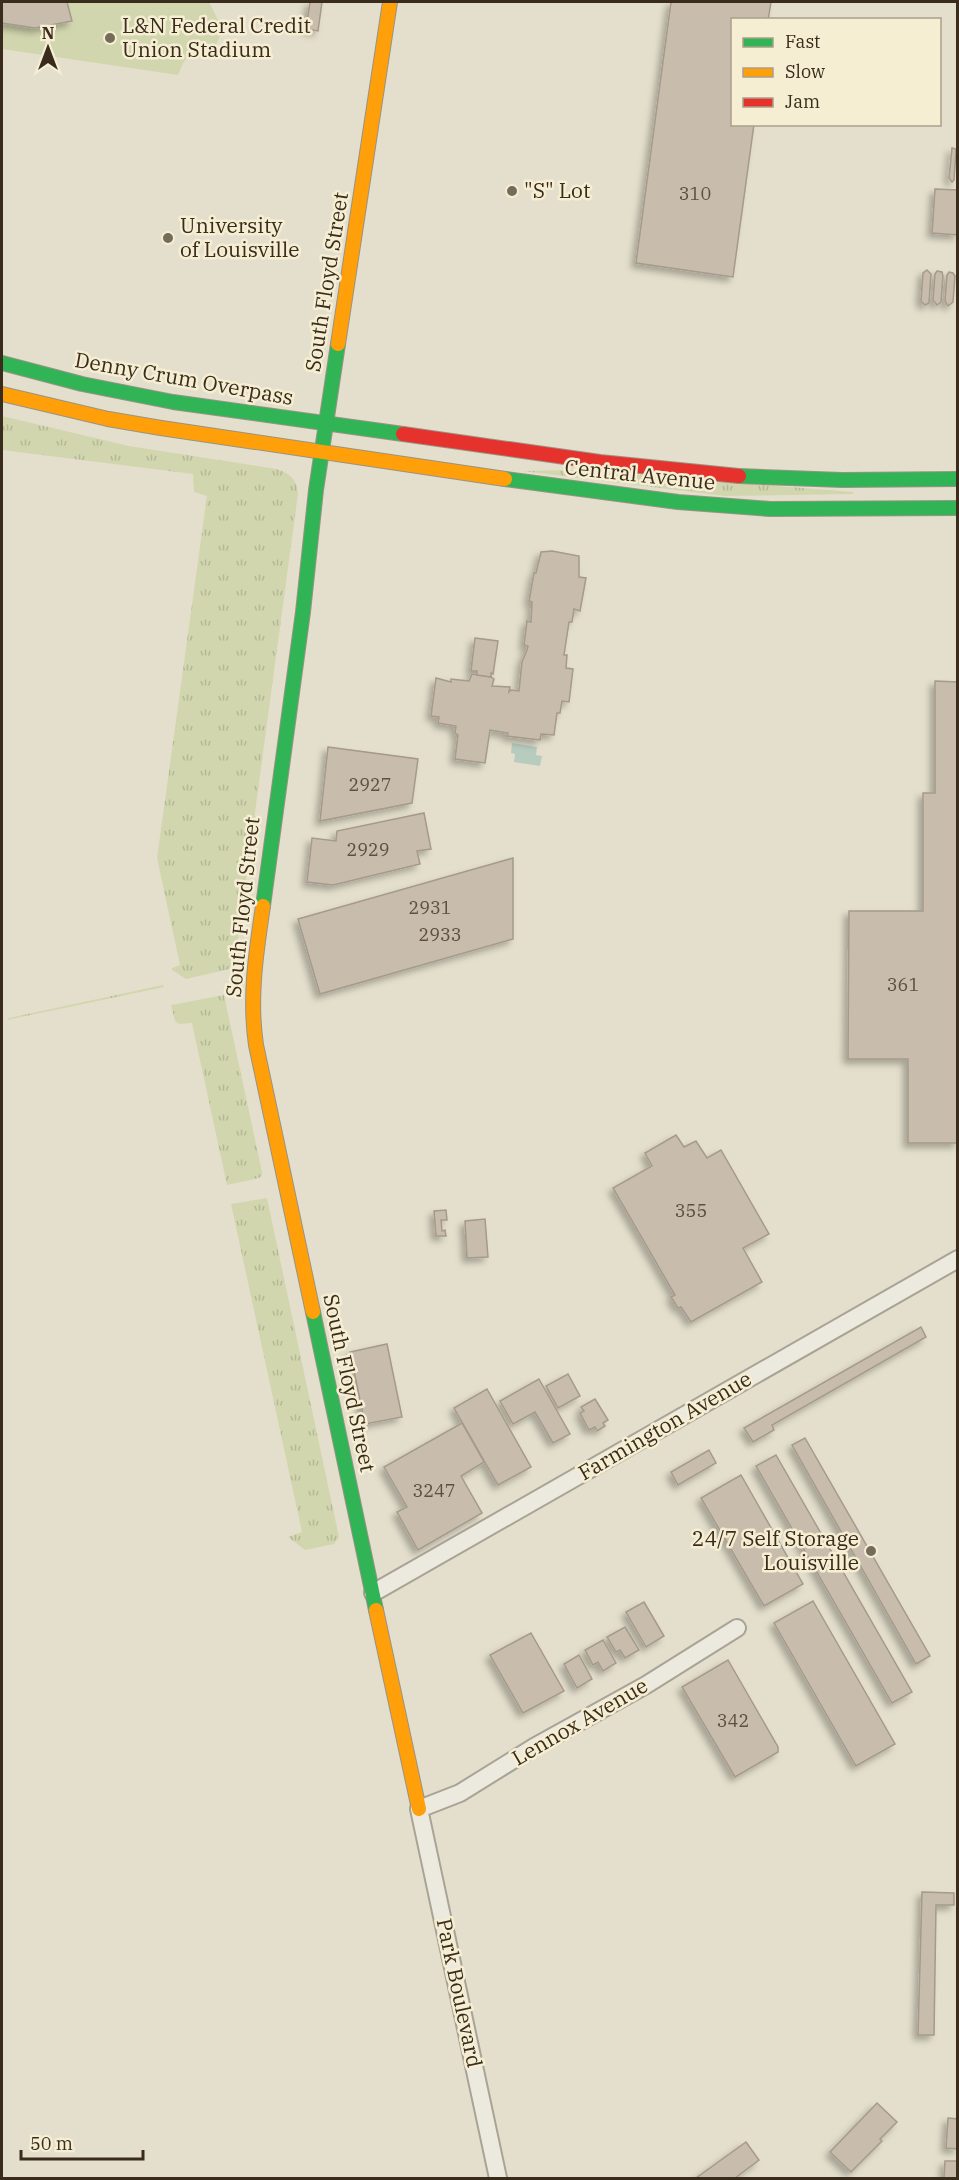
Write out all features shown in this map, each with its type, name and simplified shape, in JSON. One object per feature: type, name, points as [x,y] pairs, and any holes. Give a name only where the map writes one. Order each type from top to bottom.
[{"type":"main road","name":"South Floyd Street","points":[[390,2],[371,140],[320,452],[303,612],[255,963],[252,1017],[263,1079],[419,1809]]},
{"type":"main road","name":"Denny Crum Overpass","points":[[2,363],[82,384],[173,402],[325,423]]},
{"type":"main road","points":[[2,394],[108,419],[320,452]]},
{"type":"main road","name":"Central Avenue","points":[[325,423],[600,462],[753,477],[842,480],[957,479]]},
{"type":"main road","name":"Central Avenue","points":[[320,452],[428,469],[678,502],[770,508],[957,508]]},
{"type":"street","name":"Farmington Avenue","points":[[373,1593],[957,1258]]},
{"type":"street","name":"Lennox Avenue","points":[[419,1809],[460,1793],[534,1747],[646,1685],[737,1628]]},
{"type":"street","name":"Park Boulevard","points":[[419,1809],[498,2178]]},
{"type":"green space","name":"L&N Federal Credit Union Stadium","points":[[2,2],[209,2],[223,30],[215,47],[196,47],[183,63],[178,75],[2,49]]},
{"type":"green space","points":[[2,416],[129,446],[276,469],[289,475],[296,484],[298,494],[234,968],[186,979],[172,970],[180,965],[157,858],[207,496],[194,492],[193,474],[2,450]]},
{"type":"green space","points":[[576,470],[853,492],[853,494],[725,496],[523,471]]},
{"type":"green space","points":[[163,985],[164,987],[7,1020],[9,1018]]},
{"type":"green space","points":[[224,995],[262,1172],[259,1178],[227,1185],[192,1023],[179,1024],[175,1021],[171,1005]]},
{"type":"green space","points":[[267,1198],[339,1537],[334,1544],[305,1550],[288,1537],[302,1532],[231,1204]]},
{"type":"shaded area","points":[[512,743],[537,747],[536,755],[542,756],[540,766],[514,762],[515,754],[511,753]]},
{"type":"building","points":[[2,2],[67,2],[72,21],[35,28],[2,23]]},
{"type":"building","points":[[310,2],[322,2],[318,31],[306,29]]},
{"type":"building","points":[[671,2],[771,2],[768,18],[731,18],[731,126],[754,126],[733,277],[636,263]]},
{"type":"building","points":[[952,148],[956,151],[952,182],[949,178]]},
{"type":"building","points":[[935,189],[958,190],[958,235],[932,233]]},
{"type":"building","points":[[927,270],[931,274],[929,303],[925,305],[921,301],[923,273]]},
{"type":"building","points":[[937,271],[942,272],[943,276],[941,302],[937,305],[933,300]]},
{"type":"building","points":[[949,272],[955,276],[953,302],[948,306],[945,301]]},
{"type":"building","points":[[552,551],[579,556],[579,577],[586,578],[580,611],[574,609],[572,622],[569,622],[564,655],[567,655],[566,668],[573,669],[569,702],[562,701],[560,713],[557,713],[554,735],[541,734],[540,740],[507,736],[508,733],[490,730],[485,763],[455,759],[458,735],[455,733],[456,726],[438,723],[439,717],[431,716],[436,678],[451,682],[451,679],[469,681],[472,674],[491,677],[494,679],[492,686],[510,687],[509,692],[519,691],[522,662],[528,646],[524,645],[527,621],[531,622],[532,602],[529,601],[534,573],[536,573],[541,552]]},
{"type":"building","points":[[475,638],[498,641],[491,677],[477,675],[477,671],[471,671]]},
{"type":"building","points":[[935,681],[958,682],[958,1143],[908,1143],[908,1059],[848,1059],[849,911],[923,911],[923,793],[935,793]]},
{"type":"building","points":[[328,747],[418,759],[412,803],[320,821]]},
{"type":"building","points":[[424,813],[431,849],[417,851],[420,864],[333,885],[307,882],[312,838],[336,841],[337,831]]},
{"type":"building","points":[[513,858],[513,939],[320,994],[298,919]]},
{"type":"building","points":[[676,1135],[684,1147],[696,1141],[707,1158],[721,1150],[769,1234],[743,1248],[762,1282],[691,1322],[671,1297],[675,1295],[613,1188],[652,1166],[645,1153]]},
{"type":"building","points":[[446,1210],[447,1220],[441,1220],[442,1231],[445,1230],[446,1236],[436,1236],[434,1211]]},
{"type":"building","points":[[485,1219],[488,1257],[467,1258],[465,1221]]},
{"type":"building","points":[[921,1327],[926,1337],[772,1425],[774,1430],[753,1442],[744,1428]]},
{"type":"building","points":[[387,1344],[402,1417],[365,1424],[350,1352]]},
{"type":"building","points":[[568,1374],[580,1396],[558,1408],[546,1386]]},
{"type":"building","points":[[539,1379],[570,1434],[553,1443],[535,1412],[513,1424],[500,1401]]},
{"type":"building","points":[[487,1389],[531,1467],[498,1485],[454,1408]]},
{"type":"building","points":[[595,1399],[608,1420],[603,1423],[605,1426],[597,1431],[595,1427],[589,1430],[580,1413],[584,1411],[581,1407]]},
{"type":"building","points":[[462,1423],[484,1462],[461,1476],[482,1513],[418,1550],[397,1512],[407,1507],[384,1467]]},
{"type":"building","points":[[805,1438],[930,1656],[916,1664],[792,1445]]},
{"type":"building","points":[[709,1450],[716,1463],[678,1485],[671,1472]]},
{"type":"building","points":[[776,1455],[912,1692],[892,1703],[756,1466]]},
{"type":"building","points":[[741,1475],[803,1584],[764,1606],[701,1498]]},
{"type":"building","points":[[813,1601],[895,1744],[856,1766],[774,1623]]},
{"type":"building","points":[[644,1602],[664,1636],[646,1647],[626,1612]]},
{"type":"building","points":[[625,1627],[639,1650],[625,1658],[620,1650],[616,1652],[607,1637]]},
{"type":"building","points":[[531,1633],[564,1691],[523,1713],[490,1655]]},
{"type":"building","points":[[603,1640],[616,1663],[603,1671],[598,1662],[593,1665],[585,1650]]},
{"type":"building","points":[[579,1655],[592,1679],[577,1688],[564,1664]]},
{"type":"building","points":[[728,1660],[778,1747],[778,1752],[735,1777],[682,1687]]},
{"type":"building","points":[[922,1892],[954,1893],[954,1905],[936,1905],[934,2035],[918,2035]]},
{"type":"building","points":[[877,2103],[897,2122],[880,2139],[882,2141],[851,2172],[830,2152]]},
{"type":"building","points":[[948,2118],[958,2119],[958,2149],[946,2148]]},
{"type":"building","points":[[746,2142],[759,2160],[735,2178],[696,2178]]},
{"type":"building","points":[[945,2161],[958,2161],[958,2178],[944,2178]]},
{"type":"traffic: fast","points":[[263,906],[303,612],[316,490],[338,344]]},
{"type":"traffic: fast","points":[[2,363],[82,384],[173,402],[403,434]]},
{"type":"traffic: fast","points":[[739,476],[842,480],[958,479]]},
{"type":"traffic: fast","points":[[505,479],[678,502],[770,509],[958,508]]},
{"type":"traffic: fast","points":[[313,1312],[376,1610]]},
{"type":"traffic: slow","points":[[338,344],[390,2]]},
{"type":"traffic: slow","points":[[2,394],[108,419],[161,428],[505,479]]},
{"type":"traffic: slow","points":[[263,906],[253,993],[256,1045],[313,1312]]},
{"type":"traffic: slow","points":[[376,1610],[419,1809]]},
{"type":"traffic: jam","points":[[403,434],[600,462],[739,476]]},
{"type":"place","name":"L&N Federal Credit Union Stadium","points":[[110,38]]},
{"type":"place","name":"\"S\" Lot","points":[[512,191]]},
{"type":"place","name":"University of Louisville","points":[[168,238]]},
{"type":"place","name":"24/7 Self Storage Louisville","points":[[871,1551]]}]
